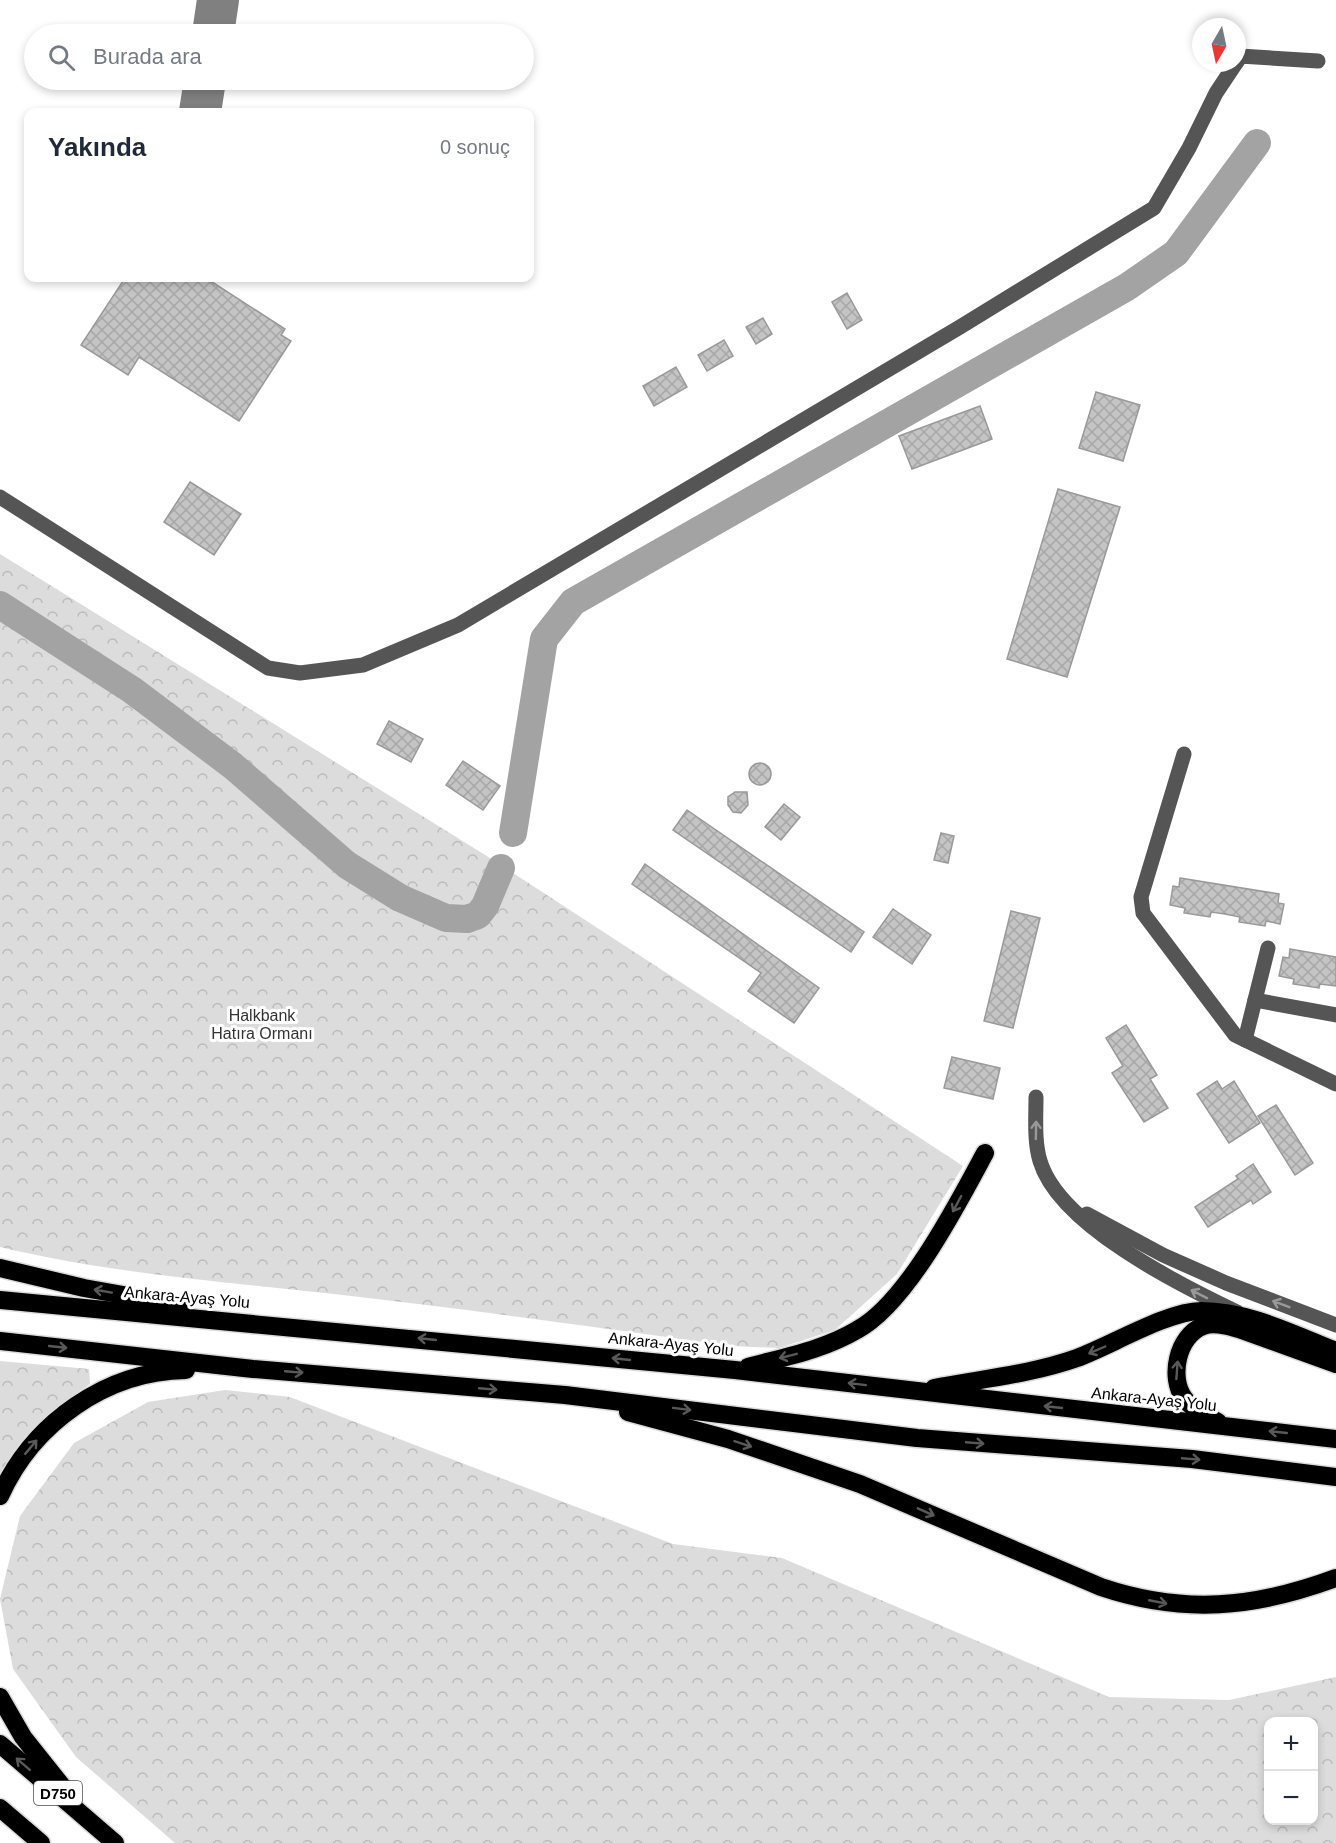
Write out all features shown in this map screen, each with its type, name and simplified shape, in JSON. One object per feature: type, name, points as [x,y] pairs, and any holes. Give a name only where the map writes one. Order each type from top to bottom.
[{"type":"highway","points":[[735,1370],[818,1349],[858,1330],[887,1308],[949,1220],[985,1153]]},
{"type":"highway","points":[[0,1268],[84,1288],[305,1327]]},
{"type":"highway","name":"Ankara-Ayaş Yolu","points":[[0,1300],[305,1327],[735,1370],[1336,1439]]},
{"type":"highway","points":[[915,1392],[1077,1358],[1167,1320],[1198,1311],[1225,1312],[1252,1319],[1336,1351]]},
{"type":"highway","points":[[1224,1426],[1189,1404],[1178,1388],[1178,1360],[1182,1348],[1195,1330],[1212,1325],[1239,1329],[1336,1364]]},
{"type":"highway","points":[[0,1341],[253,1369],[565,1395],[917,1438],[1192,1459],[1336,1477]]},
{"type":"highway","points":[[0,1496],[9,1476],[32,1445],[59,1418],[95,1392],[133,1377],[169,1370],[253,1369]]},
{"type":"highway","points":[[565,1395],[728,1439],[838,1476],[1101,1587],[1142,1599],[1171,1605],[1228,1605],[1333,1580]]},
{"type":"highway","points":[[0,1698],[23,1737],[87,1818]]},
{"type":"highway","name":"D750","points":[[0,1744],[115,1843]]},
{"type":"highway","name":"D750","points":[[0,1808],[41,1843]]},
{"type":"street","points":[[1246,56],[1318,60]]},
{"type":"street","points":[[0,496],[268,668],[300,673],[363,665],[458,625],[960,327],[1154,208],[1189,148],[1216,93],[1230,72]]},
{"type":"street","points":[[1184,754],[1141,897],[1143,912],[1235,1035],[1336,1084]]},
{"type":"street","points":[[1245,1040],[1268,948]]},
{"type":"street","points":[[1255,1000],[1336,1016]]},
{"type":"street","points":[[1036,1097],[1036,1140],[1040,1162],[1051,1181],[1071,1206],[1096,1231],[1148,1266],[1252,1319]]},
{"type":"street","points":[[1071,1206],[1163,1255],[1226,1283],[1336,1325]]},
{"type":"green space","name":"Halkbank Hatıra Ormanı","points":[[0,554],[490,858],[963,1166],[897,1274],[835,1330],[779,1348],[731,1346],[440,1307],[127,1271],[0,1247]]},
{"type":"green space","points":[[0,1361],[89,1369],[90,1384],[62,1403],[27,1434],[8,1460],[0,1476]]},
{"type":"green space","points":[[225,1390],[290,1397],[673,1544],[782,1558],[1109,1697],[1229,1700],[1336,1677],[1336,1843],[175,1843],[76,1757],[13,1669],[0,1599],[20,1516],[74,1443],[148,1402]]},
{"type":"building","points":[[122,282],[212,282],[285,329],[281,335],[291,341],[239,421],[139,357],[128,375],[81,345]]},
{"type":"building","points":[[847,293],[862,320],[847,329],[832,302]]},
{"type":"building","points":[[763,318],[772,334],[756,344],[746,327]]},
{"type":"building","points":[[724,340],[733,356],[707,371],[698,355]]},
{"type":"building","points":[[676,367],[687,387],[654,406],[643,386]]},
{"type":"building","points":[[1096,392],[1140,405],[1123,461],[1079,448]]},
{"type":"building","points":[[980,406],[992,439],[912,469],[899,436]]},
{"type":"building","points":[[190,482],[241,514],[214,555],[164,522]]},
{"type":"building","points":[[1058,489],[1120,507],[1067,677],[1007,659]]},
{"type":"building","points":[[389,721],[423,739],[411,762],[377,744]]},
{"type":"building","points":[[463,761],[500,786],[483,810],[446,785]]},
{"type":"building","points":[[760,763],[768,766],[771,774],[768,782],[760,785],[752,782],[749,774],[752,766]]},
{"type":"building","points":[[735,792],[747,792],[748,805],[741,813],[733,812],[728,805],[728,797]]},
{"type":"building","points":[[784,804],[800,817],[781,840],[765,827]]},
{"type":"building","points":[[687,810],[864,932],[851,952],[673,830]]},
{"type":"building","points":[[941,833],[954,836],[948,863],[934,860]]},
{"type":"building","points":[[645,864],[819,988],[794,1023],[748,991],[761,973],[632,884]]},
{"type":"building","points":[[1180,878],[1279,894],[1278,903],[1284,904],[1280,924],[1266,921],[1265,926],[1239,922],[1240,917],[1211,912],[1210,917],[1184,913],[1185,908],[1170,905],[1173,886],[1179,887]]},
{"type":"building","points":[[893,909],[931,935],[912,964],[873,937]]},
{"type":"building","points":[[1011,911],[1040,918],[1013,1028],[984,1021]]},
{"type":"building","points":[[1290,949],[1336,957],[1336,986],[1320,984],[1319,988],[1293,984],[1294,979],[1279,976],[1283,957],[1289,958]]},
{"type":"building","points":[[1126,1025],[1157,1075],[1150,1079],[1168,1108],[1144,1122],[1112,1073],[1123,1066],[1106,1038]]},
{"type":"building","points":[[952,1057],[1000,1068],[993,1099],[944,1088]]},
{"type":"building","points":[[1217,1081],[1222,1089],[1234,1081],[1260,1123],[1229,1143],[1197,1094]]},
{"type":"building","points":[[1276,1105],[1313,1163],[1295,1175],[1258,1116]]},
{"type":"building","points":[[1253,1164],[1271,1192],[1253,1204],[1251,1200],[1208,1227],[1195,1207],[1238,1179],[1236,1176]]},
{"type":"waterway","points":[[513,833],[544,639],[573,602],[1127,287],[1176,253],[1257,143]]},
{"type":"waterway","points":[[0,605],[132,690],[233,766],[347,865],[400,898],[446,918],[467,919],[478,915],[485,906],[501,868]]},
{"type":"taxiway","points":[[214,24],[218,0]]},
{"type":"taxiway","points":[[201,108],[203,90]]}]
